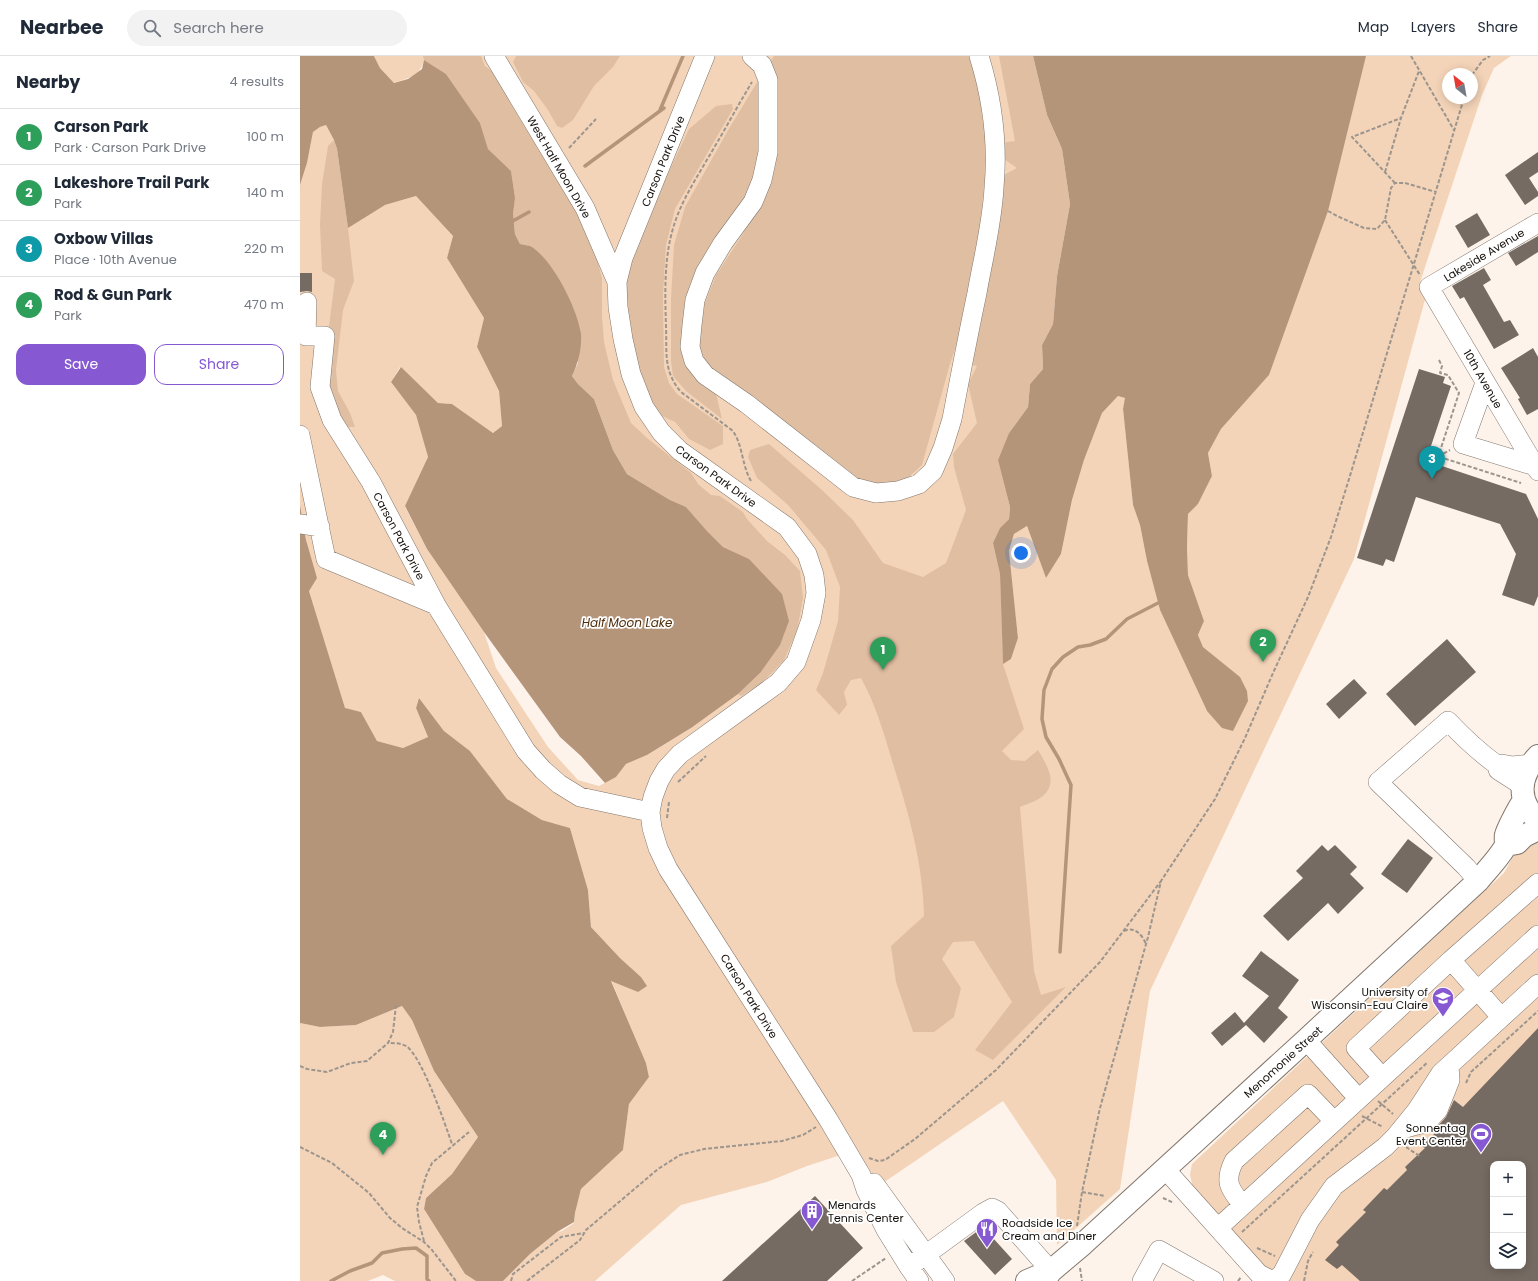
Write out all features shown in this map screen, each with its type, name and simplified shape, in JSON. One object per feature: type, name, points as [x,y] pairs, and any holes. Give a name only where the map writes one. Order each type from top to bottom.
[{"type":"main road","name":"Menomonie Street","points":[[1027,1281],[1048,1276],[1478,881],[1496,860],[1506,845],[1506,834],[1515,819],[1523,794],[1525,775],[1534,760]]},
{"type":"main road","points":[[1523,794],[1532,815],[1538,820]]},
{"type":"main road","points":[[1506,845],[1517,843],[1524,836],[1538,829]]},
{"type":"street","name":"West Half Moon Drive","points":[[494,56],[563,155],[616,282]]},
{"type":"street","name":"Carson Park Drive","points":[[705,56],[623,258],[616,282],[623,339],[631,374],[644,407],[660,432],[680,451],[787,527],[807,554],[814,575],[816,593],[811,620],[796,662],[778,683],[688,748],[666,769],[659,781],[653,797],[650,812],[652,828],[658,848],[668,869],[828,1119],[861,1175],[866,1190],[886,1230],[914,1274]]},
{"type":"street","points":[[757,60],[768,80],[768,152],[762,180],[753,202],[723,243],[705,273],[695,300],[690,347],[694,361],[705,375],[747,404],[853,487],[876,493],[898,491],[919,484],[933,471],[943,448],[952,419],[989,231],[994,188],[994,138],[992,118],[988,89],[979,56]]},
{"type":"street","name":"Lakeside Avenue","points":[[1429,287],[1538,223]]},
{"type":"street","name":"10th Avenue","points":[[1429,287],[1536,468]]},
{"type":"street","name":"Carson Park Drive","points":[[307,302],[306,336],[325,336],[320,387],[332,420],[371,482],[436,604],[526,751],[543,770],[559,784],[580,797],[650,812]]},
{"type":"street","points":[[1485,383],[1463,444],[1536,468]]},
{"type":"street","points":[[300,435],[326,559],[436,604]]},
{"type":"street","points":[[300,524],[320,527]]},
{"type":"street","points":[[1478,881],[1466,867],[1378,782],[1448,721],[1486,757],[1497,764],[1512,766],[1534,760]]},
{"type":"street","points":[[1497,764],[1498,770],[1523,794]]},
{"type":"street","points":[[1382,1077],[1356,1048],[1451,960],[1538,883]]},
{"type":"street","points":[[1218,1228],[1334,1121],[1365,1104],[1382,1077],[1538,935]]},
{"type":"street","points":[[1451,960],[1501,1017]]},
{"type":"street","points":[[1165,1169],[1266,1279],[1282,1274],[1310,1220],[1334,1186],[1385,1147],[1400,1132],[1417,1110],[1441,1073],[1442,1061],[1501,1017],[1538,984]]},
{"type":"street","points":[[1306,1040],[1365,1104]]},
{"type":"street","points":[[1243,1205],[1230,1188],[1228,1181],[1229,1172],[1234,1161],[1308,1094],[1334,1121]]},
{"type":"street","name":"Carson Park Drive","points":[[861,1175],[875,1184],[945,1281]]},
{"type":"street","points":[[914,1274],[926,1256],[983,1213],[992,1208],[998,1211],[1048,1276]]},
{"type":"street","points":[[1142,1281],[1159,1250],[1214,1281]]},
{"type":"path","points":[[1410,56],[1454,130]]},
{"type":"path","points":[[1477,68],[1483,60],[1490,56]]},
{"type":"path","points":[[753,484],[747,473],[736,436],[733,431],[681,392],[669,374],[667,363],[665,296],[669,246],[682,203],[757,60]]},
{"type":"path","points":[[1385,172],[1401,118],[1419,71]]},
{"type":"path","points":[[866,1156],[874,1160],[884,1160],[915,1139],[996,1070],[1100,962],[1161,881],[1215,799],[1245,738],[1308,597],[1331,536],[1462,104]]},
{"type":"path","points":[[1395,184],[1352,137],[1401,118]]},
{"type":"path","points":[[563,155],[596,119]]},
{"type":"path","points":[[1328,211],[1364,228],[1377,229],[1385,220],[1391,188],[1395,184],[1405,183],[1436,192]]},
{"type":"path","points":[[1385,220],[1429,287]]},
{"type":"path","points":[[1433,459],[1456,447]]},
{"type":"path","points":[[676,786],[684,775],[711,752]]},
{"type":"path","points":[[667,823],[670,800]]},
{"type":"path","points":[[1077,1227],[1082,1192],[1100,1108],[1146,945],[1161,881]]},
{"type":"path","points":[[1123,931],[1133,929],[1144,938],[1146,945]]},
{"type":"path","points":[[300,1066],[307,1069],[327,1072],[351,1063],[367,1060],[388,1043],[392,1032],[396,1005]]},
{"type":"path","points":[[1465,1084],[1471,1072],[1538,1011]]},
{"type":"path","points":[[388,1043],[399,1043],[407,1046],[415,1055],[435,1098],[452,1144]]},
{"type":"path","points":[[1240,1234],[1382,1105],[1442,1061]]},
{"type":"path","points":[[1366,1119],[1365,1104],[1382,1105]]},
{"type":"path","points":[[1382,1105],[1400,1132],[1421,1157]]},
{"type":"path","points":[[1366,1119],[1400,1132]]},
{"type":"path","points":[[527,1281],[580,1240],[585,1232],[658,1169],[680,1155],[704,1149],[782,1141],[803,1135],[820,1125]]},
{"type":"path","points":[[424,1242],[419,1222],[418,1207],[426,1176],[432,1163],[452,1144],[469,1132]]},
{"type":"path","points":[[1400,1132],[1401,1152]]},
{"type":"path","points":[[300,1147],[332,1163],[369,1193],[390,1218],[402,1228],[424,1242],[432,1250],[456,1281]]},
{"type":"path","points":[[1082,1192],[1105,1196]]},
{"type":"path","points":[[511,1281],[513,1274],[561,1237],[585,1232]]},
{"type":"path","points":[[1304,1281],[1308,1261],[1315,1246]]},
{"type":"path","points":[[852,1281],[887,1258]]},
{"type":"path","points":[[1080,1267],[1082,1281]]},
{"type":"shaded area","points":[[374,56],[1033,56],[1009,433],[1003,663],[1011,659],[1018,638],[1009,551],[1014,534],[1027,526],[1046,578],[1061,554],[1072,500],[1084,460],[1102,413],[1118,396],[1126,398],[1123,409],[1133,505],[1140,525],[1147,561],[1160,610],[1207,711],[1239,677],[1203,647],[1198,635],[1204,621],[1188,575],[1188,514],[1198,504],[1212,476],[1208,453],[1221,429],[1269,375],[1364,56],[1511,56],[1494,68],[1482,95],[1420,283],[1426,296],[1354,559],[1150,991],[1120,1189],[1057,1245],[1056,1180],[1003,1101],[880,1185],[856,1150],[807,1166],[767,1182],[681,1205],[595,1281],[503,1281],[530,1254],[557,1232],[562,1231],[574,1223],[581,1189],[623,1150],[629,1104],[649,1077],[646,1063],[611,980],[638,992],[641,977],[620,958],[591,927],[588,890],[570,828],[542,820],[507,799],[470,751],[444,731],[419,698],[416,708],[428,737],[403,748],[377,741],[361,712],[345,709],[309,591],[306,540],[300,505],[300,185],[307,163],[313,132],[320,127],[326,125],[334,140],[348,227],[385,205],[416,196],[453,236],[447,258],[484,318],[477,347],[499,391],[502,426],[493,433],[452,404],[438,403],[400,367],[391,382],[416,415],[428,457],[405,507],[427,549],[484,632],[496,668],[548,747],[578,780],[599,786],[616,777],[626,764],[647,755],[691,728],[670,500],[424,60],[420,70],[413,76],[394,83],[380,68]]},
{"type":"shaded area","points":[[423,56],[481,56],[485,66],[499,76],[577,208],[593,245],[602,278],[604,342],[613,380],[631,423],[647,438],[691,473],[698,484],[711,495],[720,496],[743,512],[747,519],[767,541],[785,555],[800,571],[803,598],[797,631],[784,660],[763,682],[741,696],[738,694],[760,673],[749,559],[723,547],[686,507],[670,500],[627,474],[613,450],[594,399],[572,376],[578,363],[531,246],[520,244],[515,234],[513,214],[515,198],[511,171],[488,149],[480,123],[446,74],[424,60]]},
{"type":"shaded area","points":[[516,56],[620,56],[613,67],[594,86],[573,120],[562,128],[557,126],[548,110],[534,91],[523,82],[513,62]]},
{"type":"shaded area","points":[[774,56],[971,56],[979,86],[986,137],[987,157],[979,238],[963,325],[950,364],[922,465],[909,477],[885,485],[861,481],[707,371],[698,346],[701,313],[716,275],[743,234],[765,190],[768,65]]},
{"type":"shaded area","points":[[999,56],[1033,56],[1047,115],[1062,149],[1070,204],[1057,276],[1053,324],[1042,345],[1043,369],[1030,384],[1028,407],[1009,433],[998,460],[1010,507],[1009,519],[1000,528],[993,543],[1000,574],[1003,664],[1024,729],[1002,751],[1011,760],[1025,761],[1038,750],[1050,773],[1051,779],[1048,791],[1043,796],[1020,807],[1034,971],[1041,995],[1066,987],[993,1060],[975,1050],[1012,1002],[974,941],[953,942],[942,959],[961,988],[954,1017],[934,1032],[913,1032],[896,982],[891,946],[924,916],[918,858],[904,802],[879,720],[861,678],[851,680],[844,692],[847,705],[839,715],[816,690],[823,673],[838,621],[840,587],[826,550],[788,505],[757,478],[748,457],[750,450],[769,444],[822,490],[853,520],[883,563],[923,577],[946,563],[966,510],[954,467],[953,454],[977,423],[968,384],[977,366],[969,364],[1000,177],[1017,168],[1001,157],[1001,143],[1015,141]]},
{"type":"shaded area","points":[[759,79],[759,155],[751,194],[714,248],[684,349],[715,389],[722,419],[686,391],[673,376],[671,361],[671,299],[674,245],[685,207]]},
{"type":"shaded area","points":[[732,104],[733,109],[675,209],[666,245],[663,295],[664,367],[669,383],[677,394],[723,426],[723,444],[710,450],[689,439],[675,422],[660,415],[642,384],[626,316],[626,272],[662,186],[689,129],[716,106]]},
{"type":"shaded area","points":[[334,140],[337,149],[354,281],[343,310],[336,370],[338,391],[350,413],[355,427],[345,427],[328,389],[328,334],[335,279],[322,271],[320,225],[322,184],[328,146]]},
{"type":"shaded area","name":"University of Wisconsin-Eau Claire","points":[[1538,835],[1538,1281],[1284,1281],[1262,1265],[1193,1188],[1190,1175],[1192,1164],[1504,873],[1515,853]]},
{"type":"shaded area","points":[[402,1006],[412,1020],[434,1071],[478,1137],[452,1174],[426,1198],[424,1209],[465,1274],[476,1281],[395,1281],[383,1275],[368,1281],[300,1281],[300,1023],[320,1027],[356,1025]]},
{"type":"water","name":"Half Moon Lake","points":[[300,56],[374,56],[380,68],[394,83],[408,79],[422,69],[424,60],[446,74],[480,123],[488,149],[511,171],[515,198],[513,214],[515,234],[520,244],[531,246],[540,254],[556,274],[570,299],[579,323],[581,334],[579,356],[572,376],[594,399],[613,450],[627,474],[670,500],[686,507],[723,547],[749,559],[782,594],[789,621],[780,645],[760,673],[738,694],[691,728],[647,755],[626,764],[616,777],[605,783],[581,756],[560,737],[484,632],[427,549],[405,506],[428,457],[416,415],[391,382],[401,367],[438,403],[452,404],[493,433],[502,426],[499,391],[477,347],[484,318],[447,258],[453,236],[416,196],[385,205],[348,228],[337,149],[326,125],[313,132],[307,163],[300,185]]},
{"type":"water","points":[[1033,56],[1366,56],[1328,211],[1269,375],[1221,429],[1208,453],[1212,476],[1198,504],[1188,514],[1188,575],[1204,621],[1198,635],[1203,647],[1240,677],[1247,691],[1248,701],[1233,731],[1222,728],[1207,711],[1160,610],[1147,561],[1140,525],[1133,505],[1123,409],[1125,398],[1118,396],[1102,413],[1084,460],[1072,500],[1061,554],[1046,578],[1027,526],[1014,534],[1009,551],[1018,638],[1011,659],[1003,664],[1000,574],[993,543],[1000,528],[1009,519],[1010,507],[998,460],[1009,433],[1028,407],[1030,384],[1043,369],[1042,345],[1053,324],[1057,276],[1070,204],[1062,149],[1047,115]]},
{"type":"water","points":[[300,505],[306,540],[317,578],[309,591],[345,708],[361,712],[377,741],[403,748],[428,737],[416,708],[419,698],[444,731],[470,751],[507,799],[542,820],[570,828],[588,890],[591,927],[620,958],[641,977],[647,986],[638,992],[611,981],[646,1063],[649,1077],[629,1104],[623,1150],[581,1189],[574,1222],[557,1232],[530,1254],[503,1281],[476,1281],[465,1274],[424,1209],[426,1198],[452,1174],[478,1137],[434,1071],[412,1020],[402,1006],[356,1025],[320,1027],[300,1023]]},
{"type":"building","points":[[1538,152],[1538,172],[1529,178],[1538,192],[1538,196],[1525,205],[1505,175]]},
{"type":"building","points":[[1477,213],[1490,235],[1468,248],[1455,226]]},
{"type":"building","points":[[1538,236],[1538,252],[1516,266],[1508,253]]},
{"type":"building","points":[[1484,268],[1491,280],[1483,285],[1504,322],[1510,320],[1519,335],[1494,349],[1464,297],[1460,299],[1452,286]]},
{"type":"building","points":[[300,273],[312,273],[312,292],[300,292]]},
{"type":"building","points":[[1533,348],[1538,357],[1538,409],[1527,415],[1518,399],[1520,398],[1501,368]]},
{"type":"building","points":[[1419,369],[1445,377],[1443,383],[1451,386],[1429,452],[1436,464],[1526,494],[1538,519],[1538,596],[1534,606],[1502,595],[1516,554],[1500,524],[1416,497],[1394,562],[1386,559],[1383,566],[1357,558]]},
{"type":"building","points":[[1447,639],[1476,672],[1415,726],[1386,694]]},
{"type":"building","points":[[1354,679],[1367,693],[1339,719],[1326,704]]},
{"type":"building","points":[[1408,839],[1433,858],[1407,893],[1381,874]]},
{"type":"building","points":[[1322,845],[1328,851],[1335,845],[1357,867],[1350,874],[1364,888],[1338,914],[1328,903],[1288,941],[1263,916],[1303,878],[1296,871]]},
{"type":"building","points":[[1261,951],[1299,980],[1278,1008],[1288,1017],[1264,1043],[1246,1025],[1222,1046],[1211,1033],[1235,1012],[1244,1023],[1269,996],[1242,976]]},
{"type":"building","name":"Sonnentag Event Center","points":[[1538,1028],[1538,1281],[1360,1281],[1342,1265],[1337,1269],[1325,1260],[1339,1245],[1336,1242],[1366,1212],[1363,1210],[1384,1188],[1387,1190],[1407,1170],[1405,1167],[1425,1148],[1422,1146],[1435,1133],[1437,1127],[1446,1117],[1454,1100],[1463,1107]]},
{"type":"building","name":"Menards Tennis Center","points":[[815,1196],[863,1248],[827,1281],[722,1281]]},
{"type":"building","name":"Roadside Ice Cream and Diner","points":[[983,1227],[1012,1259],[995,1275],[964,1241]]},
{"type":"waterway","points":[[660,110],[683,56]]},
{"type":"waterway","points":[[585,166],[664,108]]},
{"type":"waterway","points":[[511,222],[529,212]]},
{"type":"waterway","points":[[1060,952],[1071,785],[1059,759],[1046,737],[1042,719],[1044,690],[1052,669],[1063,657],[1078,647],[1090,645],[1106,639],[1127,619],[1158,603]]},
{"type":"waterway","points":[[331,1281],[350,1271],[372,1263],[382,1253],[416,1248],[427,1256],[427,1279],[429,1281]]},
{"type":"place","name":"Oxbow Villas","points":[[1432,479]]},
{"type":"place","name":"Lakeshore Trail Park","points":[[1263,662]]},
{"type":"place","name":"Carson Park","points":[[883,670]]},
{"type":"place","name":"University of Wisconsin-Eau Claire","points":[[1443,1018]]},
{"type":"place","name":"Sonnentag Event Center","points":[[1481,1154]]},
{"type":"place","name":"Rod & Gun Park","points":[[383,1155]]},
{"type":"place","name":"Menards Tennis Center","points":[[812,1230]]},
{"type":"place","name":"Roadside Ice Cream and Diner","points":[[987,1248]]}]
